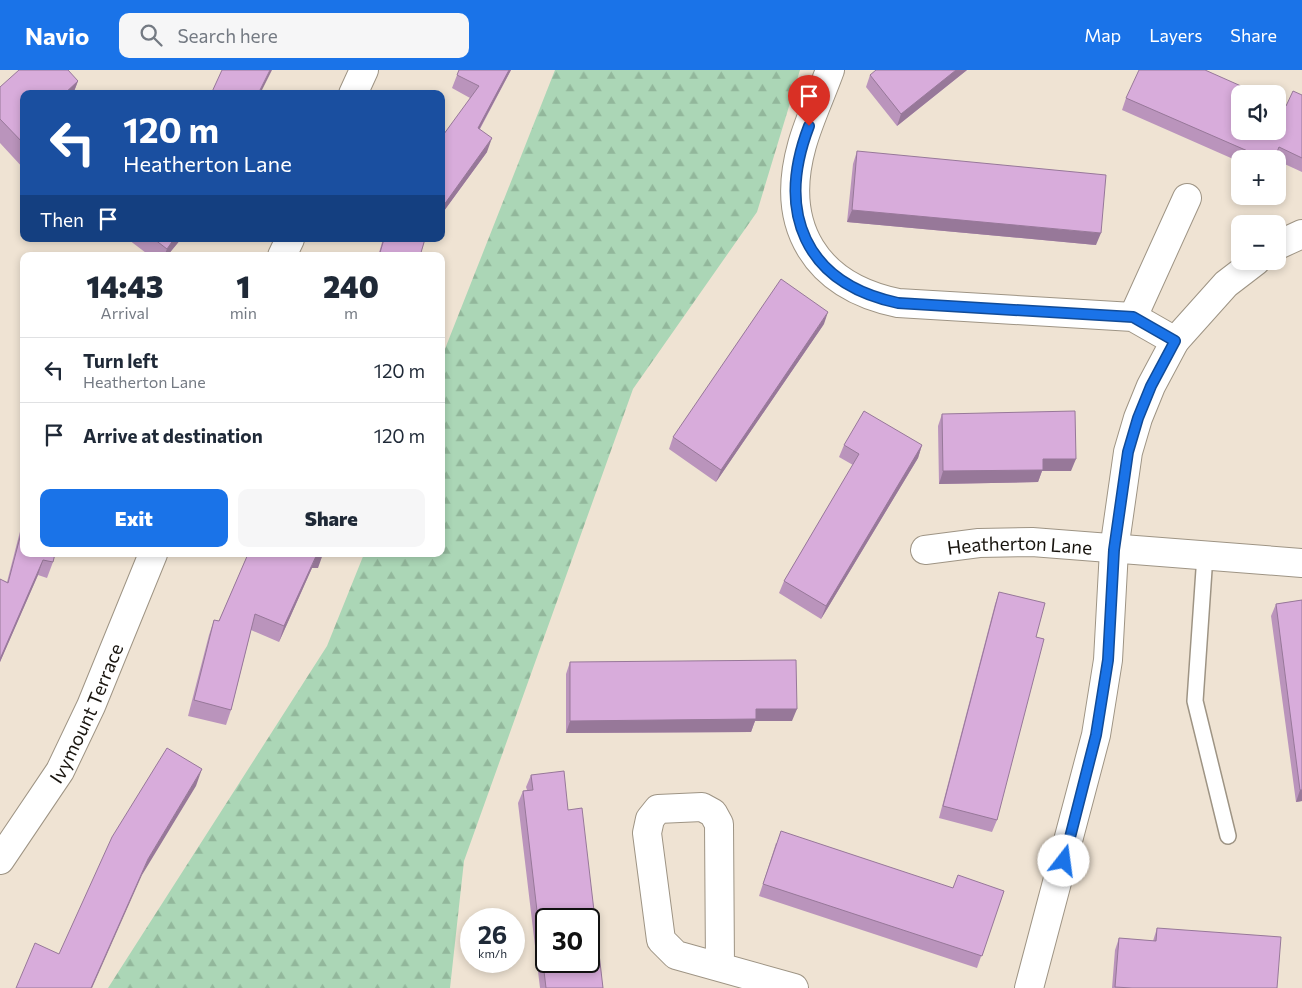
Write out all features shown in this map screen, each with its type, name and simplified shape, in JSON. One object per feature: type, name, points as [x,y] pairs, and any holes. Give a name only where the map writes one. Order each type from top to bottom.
[{"type":"street","points":[[355,90],[364,70]]},
{"type":"street","points":[[830,70],[802,145],[794,192],[796,210],[810,248],[818,261],[831,273],[856,290],[876,298],[898,303],[1133,317],[1175,341]]},
{"type":"street","points":[[1133,317],[1187,198]]},
{"type":"street","points":[[1286,241],[1302,234]]},
{"type":"street","name":"Heatherton Lane","points":[[1030,988],[1096,735],[1108,660],[1114,550],[1128,452],[1138,418],[1151,386],[1175,341],[1226,284],[1244,270]]},
{"type":"street","name":"Heatherton Lane","points":[[925,550],[979,543],[1032,542],[1114,550],[1302,563]]},
{"type":"street","name":"Ivymount Terrace","points":[[0,860],[60,771],[91,706],[152,557]]},
{"type":"street","points":[[720,967],[720,824],[713,813],[702,807],[658,809],[650,819],[647,833],[661,940],[676,955],[794,988]]},
{"type":"lane","points":[[1204,555],[1195,701],[1228,836]]},
{"type":"green space","points":[[555,70],[800,70],[757,212],[633,389],[464,861],[450,988],[108,988],[327,646],[363,557],[445,557],[445,349]]},
{"type":"building","points":[[19,70],[68,70],[78,81],[68,90],[20,90],[20,140],[0,119],[0,87]]},
{"type":"building","points":[[222,70],[270,70],[260,90],[213,90]]},
{"type":"building","points":[[459,70],[509,70],[478,128],[492,138],[445,203],[445,133],[479,86],[457,75]]},
{"type":"building","points":[[876,70],[956,70],[901,114],[870,75]]},
{"type":"building","points":[[1139,70],[1205,70],[1239,85],[1231,85],[1231,140],[1286,140],[1286,106],[1293,91],[1302,95],[1302,158],[1279,147],[1278,150],[1245,150],[1126,98]]},
{"type":"building","points":[[857,151],[1106,175],[1101,233],[852,210]]},
{"type":"building","points":[[158,242],[172,242],[167,249]]},
{"type":"building","points":[[383,242],[424,242],[421,252],[380,252]]},
{"type":"building","points":[[781,279],[828,312],[721,470],[673,437]]},
{"type":"building","points":[[864,411],[922,445],[826,606],[784,581],[859,454],[844,445]]},
{"type":"building","points":[[1075,411],[1076,459],[1043,459],[1043,470],[943,471],[942,414]]},
{"type":"building","points":[[20,537],[20,557],[54,557],[53,562],[43,560],[0,659],[0,579],[8,583]]},
{"type":"building","points":[[247,557],[316,557],[284,626],[255,614],[231,710],[194,700],[214,620],[219,621]]},
{"type":"building","points":[[999,592],[1045,603],[1036,637],[1044,639],[997,820],[943,806]]},
{"type":"building","points":[[1302,600],[1302,790],[1300,790],[1276,604]]},
{"type":"building","points":[[796,660],[797,709],[756,709],[756,719],[570,721],[570,662]]},
{"type":"building","points":[[167,748],[202,769],[148,859],[91,988],[16,988],[35,943],[59,954],[112,837]]},
{"type":"building","points":[[564,771],[568,810],[582,808],[594,908],[537,908],[523,791],[533,790],[531,775]]},
{"type":"building","points":[[781,831],[953,888],[958,875],[1004,891],[982,956],[763,884]]},
{"type":"building","points":[[1157,928],[1281,937],[1277,988],[1115,987],[1119,938],[1156,941]]},
{"type":"building","points":[[600,962],[603,988],[546,988],[544,973],[600,973]]},
{"type":"route","points":[[809,126],[802,145],[796,172],[794,192],[796,210],[802,230],[818,261],[831,273],[856,290],[876,298],[898,303],[1133,317],[1175,341],[1151,386],[1138,418],[1128,452],[1114,550],[1108,660],[1096,735],[1064,861]]}]
